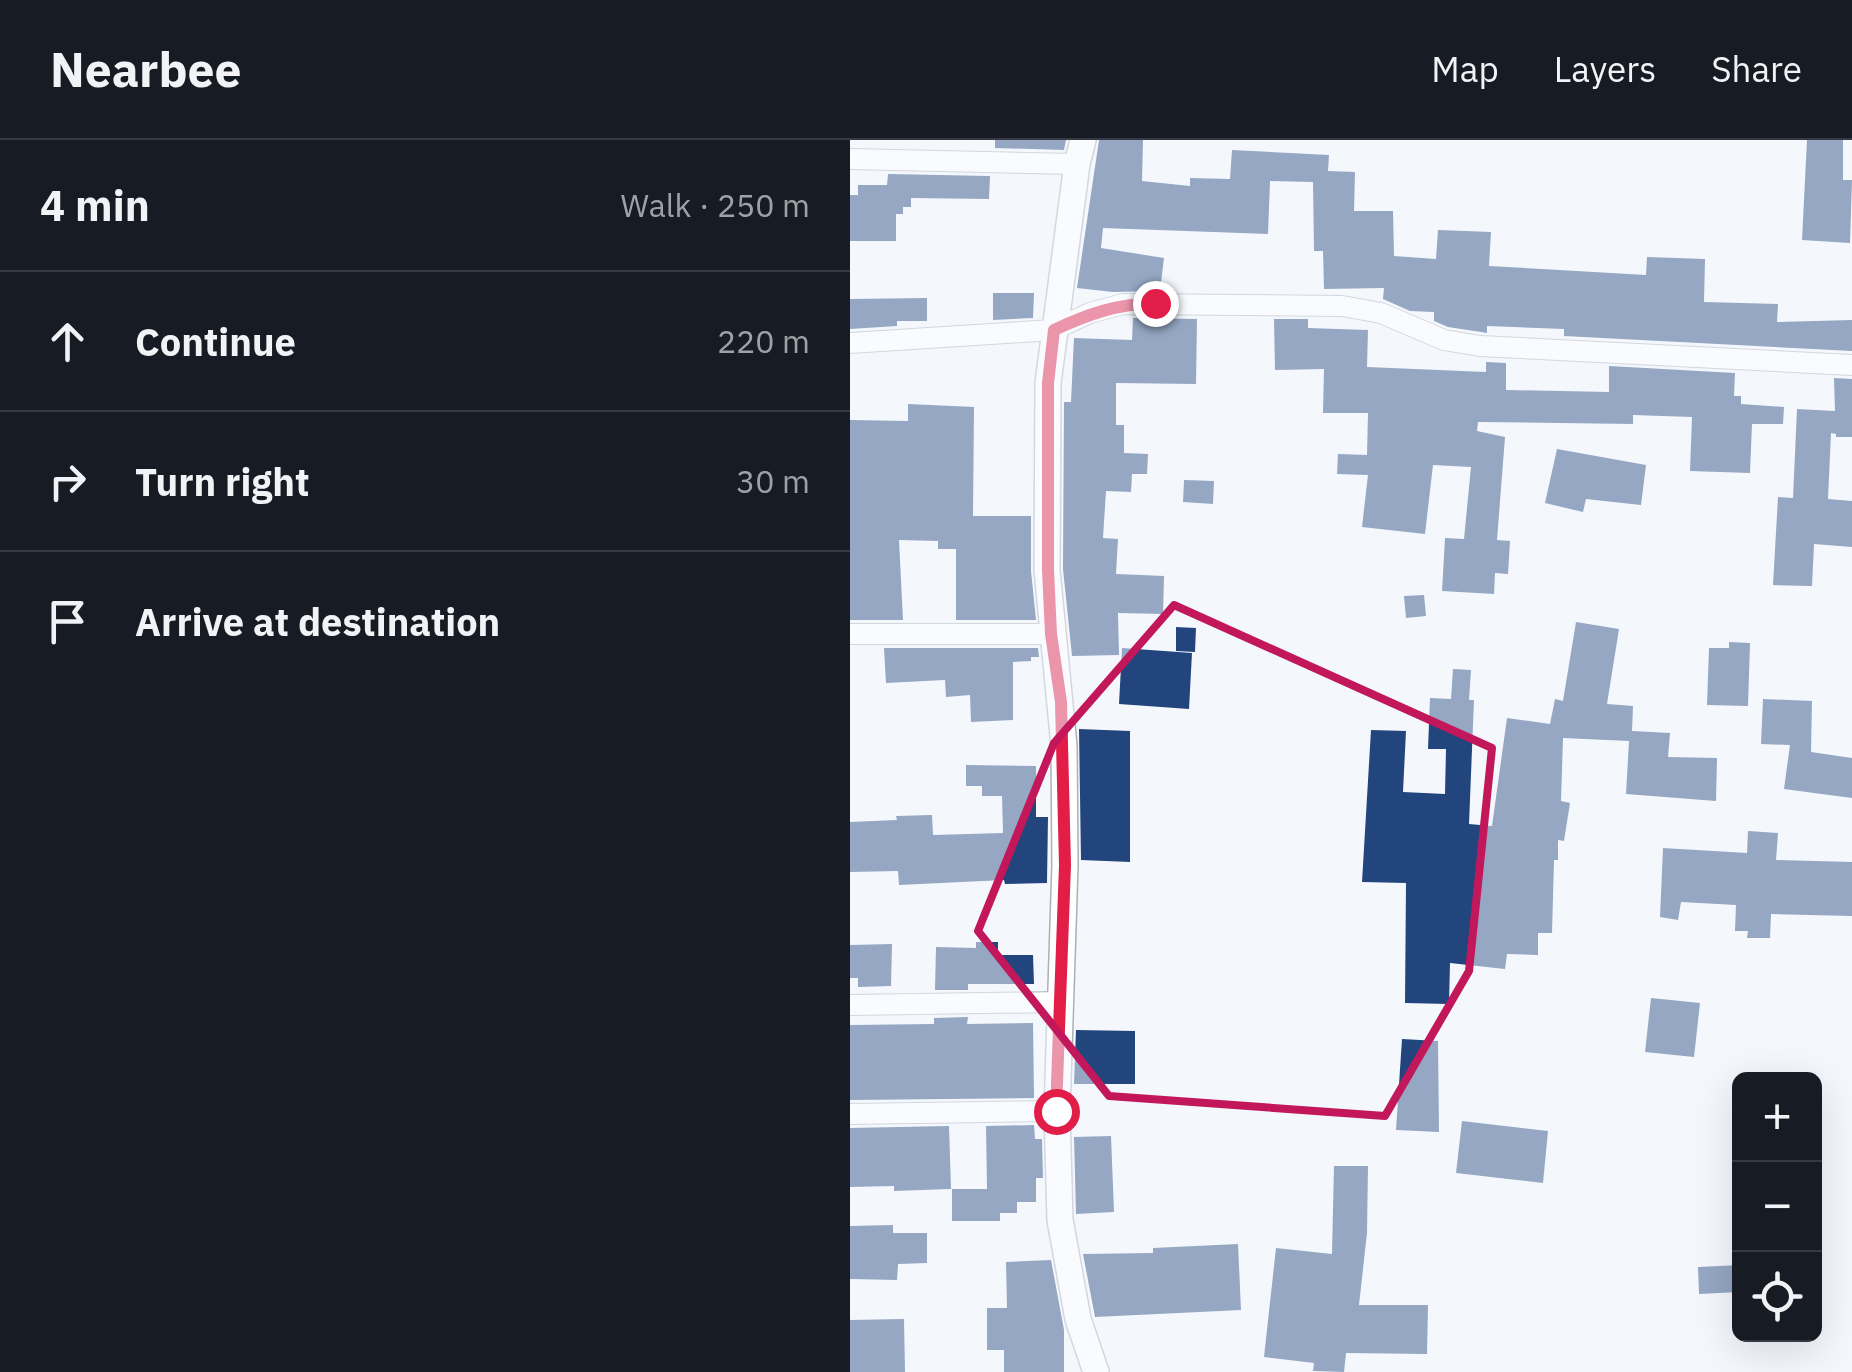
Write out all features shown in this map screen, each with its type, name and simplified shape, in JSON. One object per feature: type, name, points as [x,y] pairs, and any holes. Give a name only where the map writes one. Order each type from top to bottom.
[{"type":"street","points":[[850,159],[1080,152],[1048,383],[1048,570],[1064,746],[1062,1002],[1056,1111],[1060,1220],[1078,1319],[1096,1372]]},
{"type":"street","points":[[850,343],[1054,330],[1090,313],[1122,304],[1342,306],[1382,312],[1444,340],[1480,346],[1852,365]]},
{"type":"street","points":[[850,634],[1051,634]]},
{"type":"street","points":[[850,1005],[1062,1002]]},
{"type":"street","points":[[850,1114],[1056,1111]]},
{"type":"highlighted area","points":[[1174,605],[1492,748],[1469,971],[1385,1116],[1109,1096],[978,931],[1054,743]]},
{"type":"building","points":[[995,140],[1066,140],[1064,150],[995,148]]},
{"type":"building","points":[[1099,140],[1143,140],[1142,181],[1190,186],[1190,178],[1230,179],[1232,150],[1329,155],[1328,171],[1355,172],[1354,211],[1393,211],[1394,256],[1436,259],[1438,230],[1491,232],[1489,266],[1646,275],[1647,257],[1705,259],[1704,302],[1778,304],[1777,322],[1852,320],[1852,351],[1564,336],[1564,329],[1487,326],[1487,333],[1448,327],[1434,321],[1434,312],[1410,311],[1383,299],[1384,288],[1324,289],[1323,251],[1314,251],[1313,182],[1270,181],[1268,234],[1103,228],[1101,248],[1164,258],[1160,291],[1077,288]]},
{"type":"building","points":[[1807,140],[1843,140],[1843,180],[1852,180],[1850,243],[1802,240]]},
{"type":"building","points":[[888,174],[990,176],[989,199],[911,198],[911,207],[903,207],[903,214],[896,214],[896,241],[850,241],[850,195],[858,195],[858,185],[887,185]]},
{"type":"building","points":[[993,293],[1034,293],[1033,318],[993,320]]},
{"type":"building","points":[[927,298],[927,321],[897,321],[897,326],[850,329],[850,299]]},
{"type":"building","points":[[1133,318],[1197,319],[1196,384],[1116,383],[1116,425],[1124,425],[1124,453],[1148,454],[1147,474],[1132,474],[1131,492],[1106,491],[1103,538],[1118,539],[1116,574],[1164,576],[1163,614],[1118,613],[1119,655],[1072,656],[1063,569],[1064,402],[1071,402],[1074,338],[1132,340]]},
{"type":"building","points":[[1274,319],[1308,319],[1308,328],[1368,330],[1367,367],[1486,372],[1486,362],[1506,363],[1506,390],[1609,392],[1609,366],[1735,373],[1734,396],[1741,396],[1741,404],[1784,407],[1783,424],[1752,424],[1750,473],[1690,471],[1692,417],[1633,415],[1633,424],[1478,422],[1477,431],[1505,437],[1497,540],[1510,541],[1508,574],[1495,573],[1494,594],[1442,591],[1445,538],[1464,539],[1471,467],[1433,465],[1425,534],[1362,527],[1368,475],[1337,474],[1338,454],[1367,455],[1368,413],[1323,413],[1324,369],[1275,370]]},
{"type":"building","points":[[1834,378],[1852,379],[1852,437],[1831,433],[1828,499],[1852,501],[1852,547],[1814,544],[1812,586],[1773,585],[1778,497],[1793,498],[1797,409],[1835,411]]},
{"type":"building","points":[[908,404],[974,407],[973,516],[1031,516],[1036,620],[956,620],[956,549],[938,549],[938,541],[899,540],[903,620],[850,620],[850,420],[908,421]]},
{"type":"building","points":[[1557,449],[1646,465],[1641,505],[1586,499],[1583,512],[1545,503]]},
{"type":"building","points":[[1184,480],[1214,481],[1213,504],[1183,502]]},
{"type":"building","points":[[1424,595],[1426,616],[1406,618],[1404,596]]},
{"type":"building","points":[[1576,622],[1619,629],[1607,704],[1633,706],[1632,731],[1670,733],[1668,757],[1717,758],[1716,801],[1626,794],[1629,741],[1563,738],[1561,801],[1570,803],[1564,841],[1558,840],[1558,860],[1554,860],[1552,933],[1538,933],[1538,955],[1507,954],[1505,969],[1450,963],[1449,1004],[1405,1003],[1406,883],[1362,882],[1371,730],[1406,731],[1403,792],[1445,794],[1446,749],[1428,749],[1430,698],[1451,699],[1453,669],[1471,670],[1469,700],[1474,700],[1469,824],[1492,826],[1507,718],[1550,724],[1555,699],[1563,701]]},
{"type":"building","points":[[1176,627],[1196,628],[1195,652],[1176,651]]},
{"type":"building","points":[[1729,642],[1750,643],[1748,706],[1707,705],[1709,648],[1729,648]]},
{"type":"building","points":[[884,648],[1038,648],[1039,657],[1013,662],[1013,720],[971,722],[970,695],[946,697],[945,680],[886,683]]},
{"type":"building","points":[[1122,648],[1192,653],[1189,709],[1119,704]]},
{"type":"building","points":[[1763,699],[1812,701],[1811,752],[1852,758],[1852,798],[1784,789],[1790,745],[1761,744]]},
{"type":"building","points":[[1079,729],[1130,731],[1130,862],[1081,860]]},
{"type":"building","points":[[966,765],[1036,766],[1036,817],[1048,817],[1047,883],[1005,884],[1004,880],[899,885],[898,871],[850,872],[850,822],[932,815],[933,835],[1003,833],[1002,796],[982,796],[982,786],[966,786]]},
{"type":"building","points":[[1748,831],[1778,833],[1776,860],[1852,862],[1852,916],[1771,914],[1770,938],[1747,938],[1748,931],[1735,931],[1736,905],[1681,902],[1678,920],[1660,917],[1663,848],[1747,853]]},
{"type":"building","points":[[976,942],[998,942],[998,955],[1033,955],[1034,984],[968,984],[968,990],[935,990],[936,947],[976,948]]},
{"type":"building","points":[[892,944],[891,986],[858,987],[858,978],[850,978],[850,945]]},
{"type":"building","points":[[1651,998],[1700,1003],[1694,1057],[1645,1052]]},
{"type":"building","points":[[968,1017],[967,1024],[1033,1023],[1034,1098],[850,1100],[850,1025],[934,1024],[934,1018]]},
{"type":"building","points":[[1076,1030],[1135,1031],[1135,1084],[1074,1084]]},
{"type":"building","points":[[1402,1039],[1438,1041],[1439,1132],[1396,1130]]},
{"type":"building","points":[[1462,1121],[1548,1131],[1543,1183],[1456,1173]]},
{"type":"building","points":[[1034,1125],[1035,1139],[1042,1139],[1043,1178],[1036,1178],[1036,1202],[1017,1202],[1017,1213],[1000,1213],[1000,1221],[952,1221],[952,1189],[987,1189],[986,1126]]},
{"type":"building","points":[[949,1126],[951,1189],[894,1191],[894,1186],[850,1187],[850,1128]]},
{"type":"building","points":[[1111,1136],[1114,1212],[1076,1214],[1074,1137]]},
{"type":"building","points":[[1334,1166],[1368,1166],[1367,1233],[1359,1305],[1428,1305],[1427,1354],[1346,1353],[1344,1372],[1313,1371],[1314,1363],[1264,1357],[1276,1248],[1332,1254]]},
{"type":"building","points":[[893,1225],[893,1233],[927,1233],[927,1263],[898,1264],[897,1280],[850,1279],[850,1226]]},
{"type":"building","points":[[1238,1244],[1241,1310],[1095,1317],[1083,1254],[1153,1253],[1153,1248]]},
{"type":"building","points":[[1051,1260],[1064,1330],[1064,1372],[1004,1372],[1004,1350],[987,1350],[987,1308],[1007,1308],[1006,1262]]},
{"type":"building","points":[[1732,1265],[1732,1292],[1699,1294],[1698,1267]]},
{"type":"building","points":[[904,1319],[905,1372],[850,1372],[850,1320]]},
{"type":"route","points":[[1056,1111],[1065,865],[1064,746],[1048,570],[1048,383],[1054,330],[1090,313],[1122,304],[1155,303]]}]
